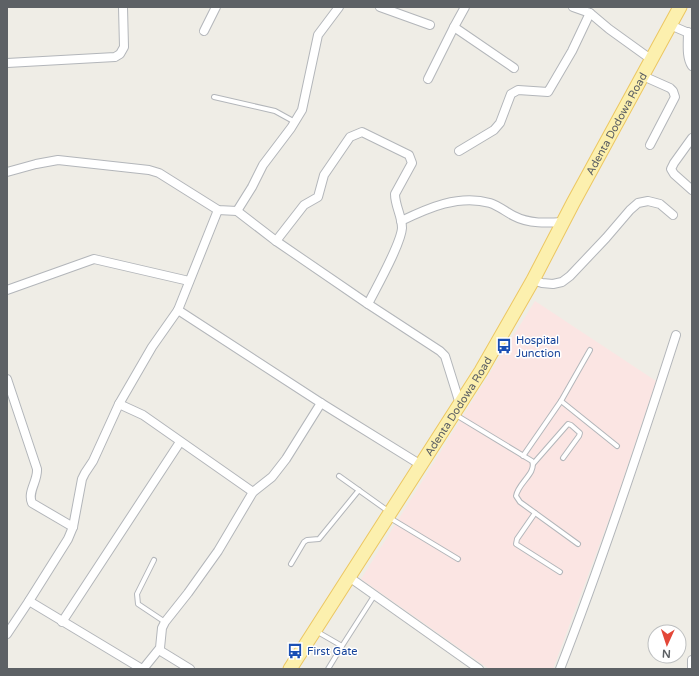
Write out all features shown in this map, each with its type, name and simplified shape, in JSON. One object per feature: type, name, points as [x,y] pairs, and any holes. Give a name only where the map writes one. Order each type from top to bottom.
[{"type":"main road","name":"Adenta Dodowa Road","points":[[290,669],[457,409],[533,280],[680,7]]},
{"type":"street","points":[[7,63],[115,57],[120,54],[124,47],[123,7]]},
{"type":"street","points":[[204,30],[216,7]]},
{"type":"street","points":[[237,212],[255,183],[266,161],[295,122],[302,110],[318,35],[339,7]]},
{"type":"street","points":[[380,7],[430,25]]},
{"type":"street","points":[[428,80],[465,7]]},
{"type":"street","points":[[574,7],[590,13],[608,29],[652,60]]},
{"type":"street","points":[[459,151],[494,130],[500,123],[511,94],[518,90],[548,92],[572,50],[590,13]]},
{"type":"street","points":[[670,25],[690,34],[688,48],[692,66]]},
{"type":"street","points":[[454,27],[514,68]]},
{"type":"street","points":[[643,76],[670,88],[675,97],[650,145]]},
{"type":"street","points":[[276,241],[304,205],[318,197],[324,175],[350,137],[362,132],[409,155],[412,162],[395,194],[402,229],[368,304]]},
{"type":"street","points":[[692,138],[672,168],[674,174],[692,190]]},
{"type":"street","points":[[7,172],[58,160],[149,170],[159,173],[218,210],[237,212],[276,241],[368,304],[434,346],[445,356],[457,409]]},
{"type":"street","points":[[401,221],[425,210],[460,200],[491,204],[515,217],[531,222],[563,222]]},
{"type":"street","points":[[533,280],[553,284],[562,282],[570,276],[638,203],[648,201],[660,204],[673,215]]},
{"type":"street","points":[[7,634],[10,623],[29,601],[57,557],[73,527],[82,479],[93,461],[119,404],[152,347],[178,310],[218,210]]},
{"type":"street","points":[[7,290],[94,259],[189,281]]},
{"type":"street","points":[[178,310],[321,403],[421,465]]},
{"type":"street","points":[[560,669],[585,604],[641,444],[676,335]]},
{"type":"street","points":[[7,379],[37,469],[37,474],[30,496],[32,503],[73,527]]},
{"type":"street","points":[[29,601],[143,669],[159,650],[162,644],[162,628],[165,622],[218,551],[253,492],[272,476],[286,459],[321,403]]},
{"type":"street","points":[[119,404],[143,416],[253,492]]},
{"type":"street","points":[[62,622],[180,442]]},
{"type":"street","points":[[348,577],[479,669]]},
{"type":"street","points":[[159,650],[190,669]]},
{"type":"street","points":[[692,660],[692,668]]},
{"type":"lane","points":[[214,97],[275,111],[295,122]]},
{"type":"lane","points":[[523,456],[561,401],[590,350]]},
{"type":"lane","points":[[561,401],[617,446]]},
{"type":"lane","points":[[457,409],[532,461],[533,464]]},
{"type":"lane","points":[[563,458],[580,436],[580,433],[568,424],[533,464],[532,470],[516,490],[516,496],[520,502],[578,544]]},
{"type":"lane","points":[[339,476],[389,514],[458,559]]},
{"type":"lane","points":[[292,564],[304,542],[306,540],[319,539],[359,490]]},
{"type":"lane","points":[[535,513],[517,539],[516,544],[560,572]]},
{"type":"lane","points":[[154,560],[137,594],[137,599],[138,604],[165,622]]},
{"type":"lane","points":[[328,669],[374,596]]},
{"type":"lane","points":[[315,630],[342,646]]},
{"type":"shaded area","points":[[535,301],[656,381],[614,506],[553,669],[489,669],[361,579]]},
{"type":"place","name":"Hospital Junction","points":[[504,346]]},
{"type":"place","name":"First Gate","points":[[295,651]]}]
